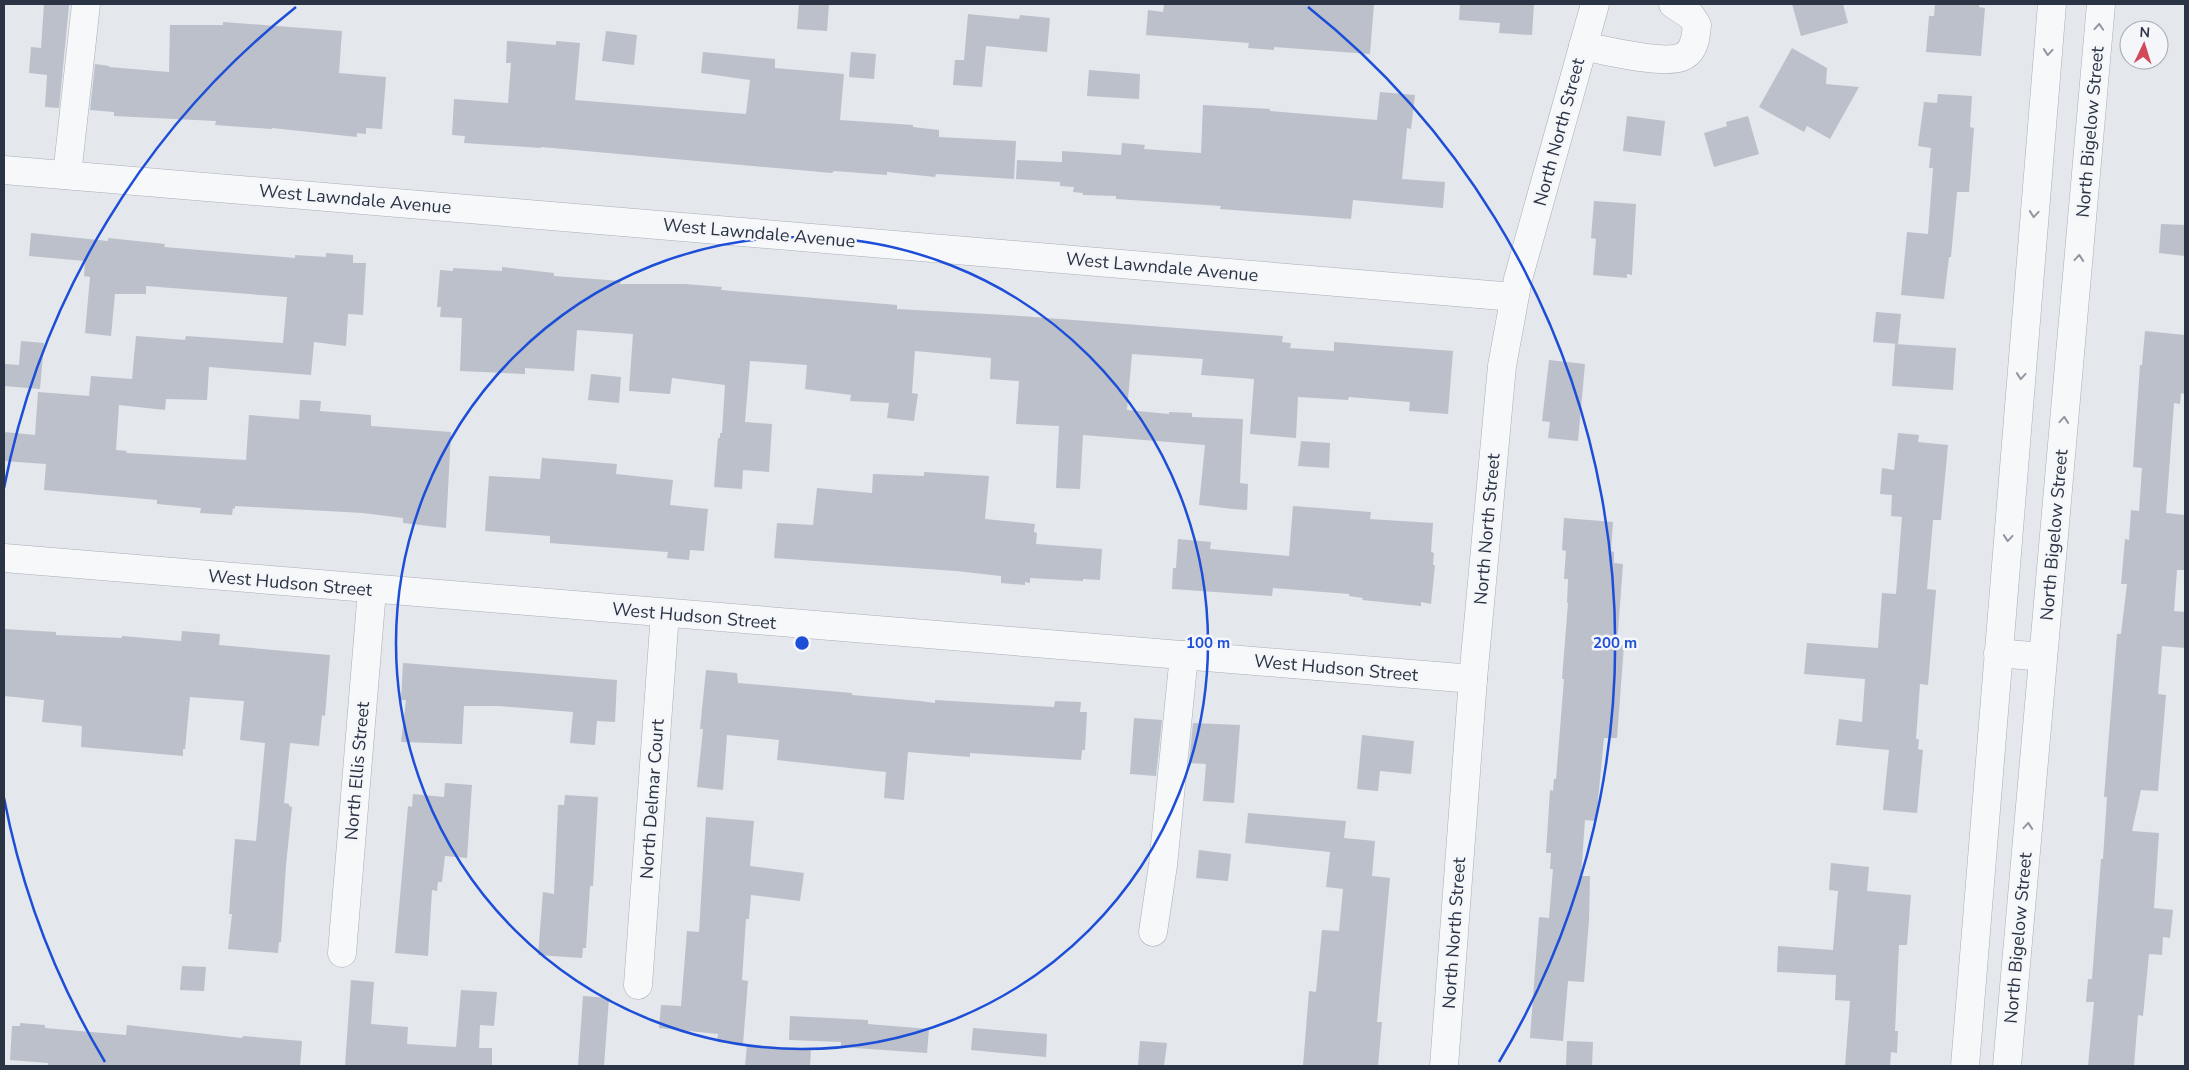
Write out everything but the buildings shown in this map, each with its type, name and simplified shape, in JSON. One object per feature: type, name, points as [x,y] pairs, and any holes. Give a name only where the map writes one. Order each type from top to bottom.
[{"type":"street","points":[[68,175],[86,4]]},
{"type":"street","name":"North North Street","points":[[1444,1066],[1473,679],[1499,391],[1514,297],[1595,4]]},
{"type":"street","points":[[1583,46],[1653,59],[1670,60],[1684,56],[1694,46],[1697,25],[1691,16],[1673,4]]},
{"type":"street","points":[[1964,1066],[2052,4]]},
{"type":"street","name":"North Bigelow Street","points":[[2007,1066],[2101,4]]},
{"type":"street","name":"West Lawndale Avenue","points":[[4,170],[1514,297]]},
{"type":"street","name":"West Hudson Street","points":[[4,558],[372,590],[1473,679]]},
{"type":"street","name":"North Ellis Street","points":[[342,953],[372,590]]},
{"type":"street","name":"North Delmar Court","points":[[638,985],[665,613]]},
{"type":"street","points":[[1998,653],[2043,657]]},
{"type":"street","points":[[1153,932],[1163,865],[1184,656]]}]
